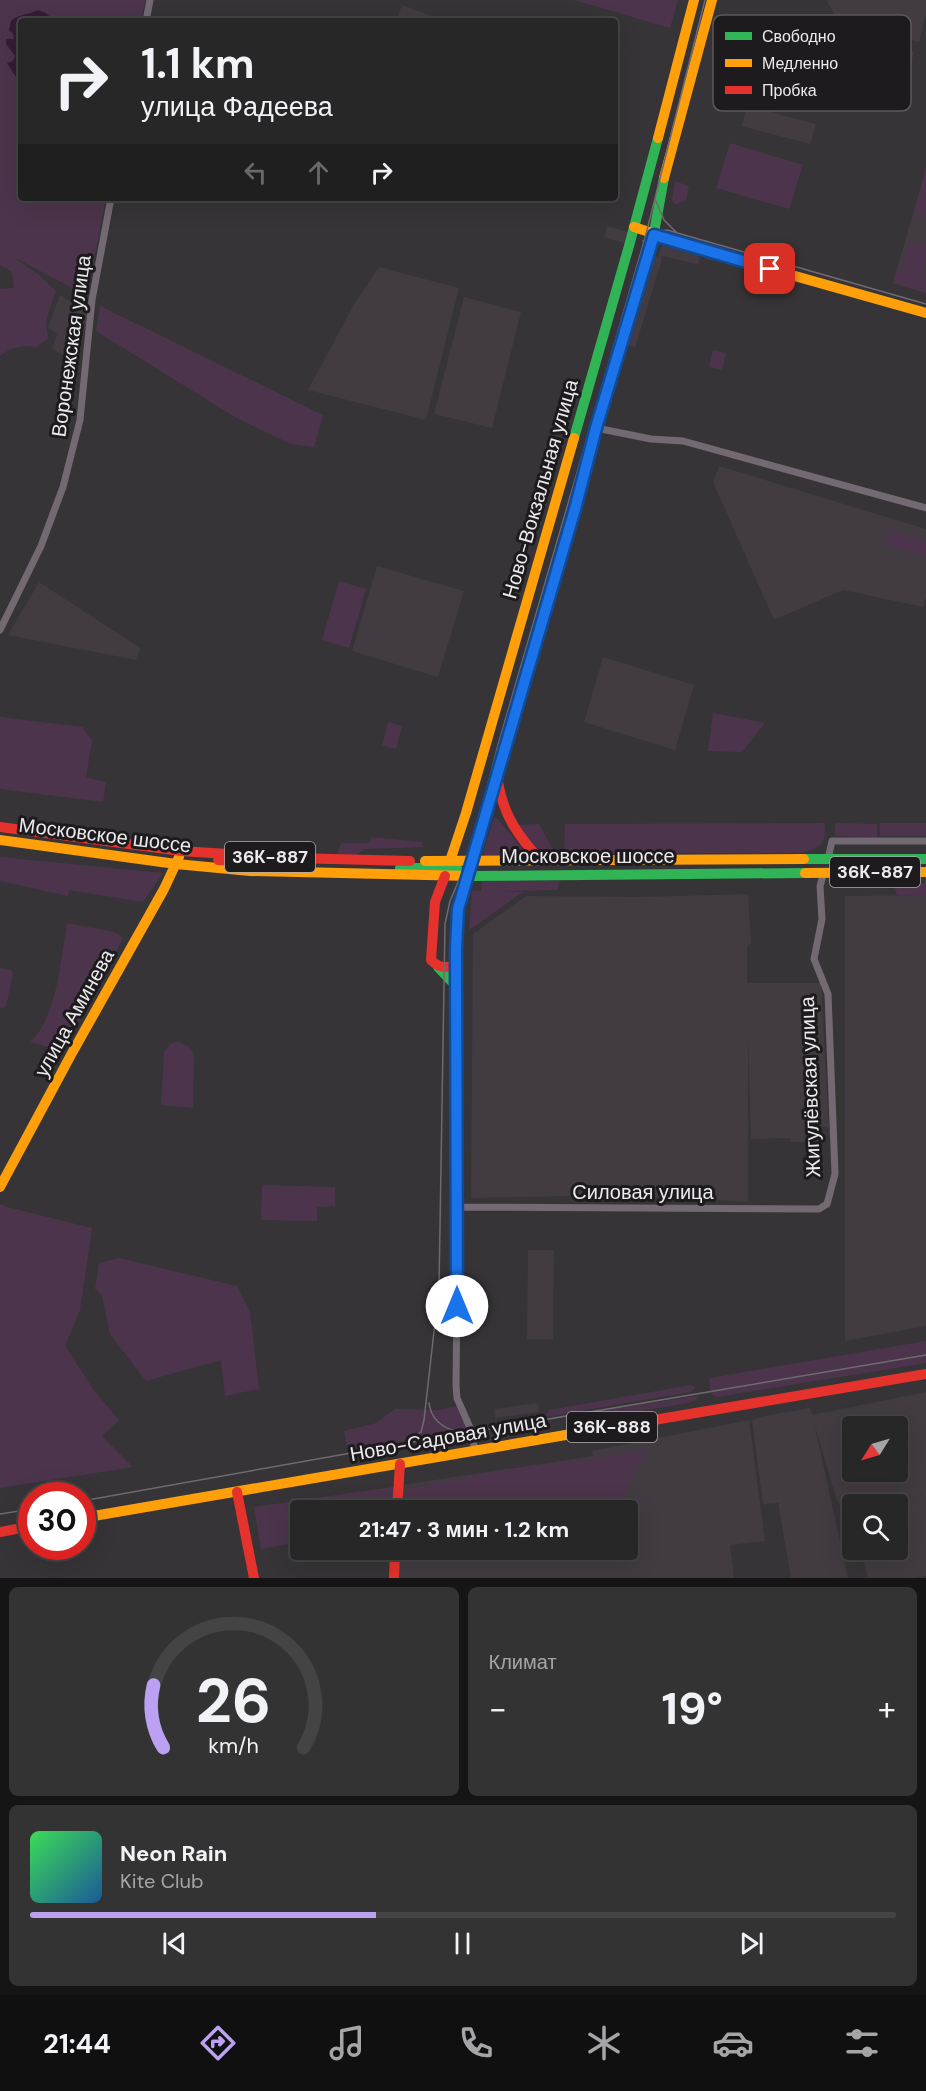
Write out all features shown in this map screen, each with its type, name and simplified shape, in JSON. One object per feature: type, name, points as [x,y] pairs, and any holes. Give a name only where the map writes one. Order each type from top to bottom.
[{"type":"main road","name":"Ново-Вокзальная улица","points":[[438,966],[431,960],[435,902],[466,813],[634,227],[694,0]]},
{"type":"main road","name":"Ново-Вокзальная улица","points":[[456,964],[457,919],[470,868],[575,509],[596,428],[654,235],[665,176],[712,0]]},
{"type":"main road","points":[[634,227],[654,235],[926,313]]},
{"type":"main road","points":[[497,774],[501,804],[506,817],[524,843],[544,864]]},
{"type":"main road","name":"Московское шоссе","points":[[0,827],[181,851],[447,868]]},
{"type":"main road","name":"Московское шоссе","points":[[0,833],[177,860]]},
{"type":"main road","name":"Московское шоссе","points":[[0,840],[177,860],[315,866],[470,868],[926,865]]},
{"type":"main road","name":"Московское шоссе","points":[[470,868],[544,864],[758,867],[926,859]]},
{"type":"main road","name":"улица Аминева","points":[[0,1187],[177,860]]},
{"type":"main road","name":"Московское шоссе","points":[[826,865],[926,872]]},
{"type":"main road","points":[[438,966],[448,968],[456,964]]},
{"type":"main road","points":[[438,966],[456,986]]},
{"type":"main road","name":"Ново-Садовая улица","points":[[96,1516],[926,1374]]},
{"type":"main road","points":[[397,1500],[400,1464]]},
{"type":"main road","points":[[237,1492],[254,1578]]},
{"type":"main road","points":[[0,1532],[18,1529]]},
{"type":"main road","points":[[394,1578],[395,1560]]},
{"type":"street","points":[[147,18],[150,0]]},
{"type":"street","name":"Воронежская улица","points":[[0,630],[41,546],[63,487],[80,420],[93,294],[110,201]]},
{"type":"street","points":[[596,428],[651,439],[683,441],[926,508]]},
{"type":"street","points":[[826,865],[832,841],[926,841]]},
{"type":"street","name":"Жигулёвская улица","points":[[826,865],[820,886],[822,919],[814,960],[828,994],[835,1174],[827,1204]]},
{"type":"street","name":"Ново-Вокзальная улица","points":[[456,964],[455,1173],[458,1207],[456,1386],[457,1398],[471,1430],[475,1451]]},
{"type":"street","name":"Силовая улица","points":[[458,1207],[819,1209],[827,1204]]},
{"type":"shaded area","points":[[0,0],[146,0],[141,18],[18,18],[18,201],[105,201],[87,296],[12,256],[39,275],[56,291],[46,326],[49,338],[37,347],[17,347],[0,356],[0,289],[14,288],[12,272],[0,265]]},
{"type":"shaded area","points":[[574,0],[678,0],[670,28]]},
{"type":"shaded area","points":[[826,0],[926,0],[926,15],[919,42],[911,40],[911,15],[835,15]]},
{"type":"shaded area","points":[[402,5],[438,18],[397,18]]},
{"type":"shaded area","points":[[38,10],[52,18],[18,18],[18,80],[7,63],[13,61],[15,56],[6,44],[6,39],[14,39],[9,30],[11,21],[17,17]]},
{"type":"shaded area","points":[[746,111],[767,111],[816,124],[810,144],[741,126]]},
{"type":"shaded area","points":[[730,143],[803,165],[789,209],[716,188]]},
{"type":"shaded area","points":[[926,168],[926,293],[893,283]]},
{"type":"shaded area","points":[[926,168],[926,216],[914,213]]},
{"type":"shaded area","points":[[675,181],[689,186],[686,200],[675,205],[672,200]]},
{"type":"shaded area","points":[[607,226],[628,232],[624,243],[604,237]]},
{"type":"shaded area","points":[[926,240],[926,259],[921,277],[926,279],[926,293],[893,283],[897,268],[902,269],[909,243],[924,246]]},
{"type":"shaded area","points":[[662,245],[696,253],[700,258],[698,264],[661,256],[635,348],[625,345],[652,255],[658,257]]},
{"type":"shaded area","points":[[379,267],[459,288],[426,420],[308,390],[354,304]]},
{"type":"shaded area","points":[[60,295],[88,312],[80,354],[73,362],[52,348],[57,334],[48,327]]},
{"type":"shaded area","points":[[464,297],[521,312],[492,428],[434,414]]},
{"type":"shaded area","points":[[100,306],[323,415],[314,447],[291,444],[238,419],[96,331]]},
{"type":"shaded area","points":[[713,350],[726,353],[722,370],[709,367]]},
{"type":"shaded area","points":[[719,466],[926,529],[926,597],[923,607],[843,590],[774,620],[713,482]]},
{"type":"shaded area","points":[[890,530],[926,541],[926,556],[886,545]]},
{"type":"shaded area","points":[[377,566],[464,591],[438,677],[352,651]]},
{"type":"shaded area","points":[[339,581],[366,589],[349,648],[322,640]]},
{"type":"shaded area","points":[[39,582],[140,648],[136,660],[8,635]]},
{"type":"shaded area","points":[[603,657],[694,685],[675,750],[584,722]]},
{"type":"shaded area","points":[[713,713],[765,723],[742,752],[708,751]]},
{"type":"shaded area","points":[[0,717],[82,727],[92,740],[86,777],[106,782],[103,802],[0,789]]},
{"type":"shaded area","points":[[388,722],[402,726],[396,749],[382,745]]},
{"type":"shaded area","points":[[494,818],[498,819],[527,855],[485,856],[483,853]]},
{"type":"shaded area","points":[[825,823],[822,844],[803,853],[564,853],[565,824]]},
{"type":"shaded area","points":[[835,823],[877,824],[877,837],[835,836]]},
{"type":"shaded area","points":[[880,823],[926,823],[926,836],[880,836]]},
{"type":"shaded area","points":[[539,824],[554,853],[537,848],[518,825]]},
{"type":"shaded area","points":[[372,837],[422,842],[423,847],[364,849],[356,856],[337,854],[341,843],[369,843]]},
{"type":"shaded area","points":[[0,857],[163,873],[143,902],[69,890],[68,896],[0,881]]},
{"type":"shaded area","points":[[482,880],[559,881],[558,890],[502,891],[523,892],[469,930],[472,890],[481,891]]},
{"type":"shaded area","points":[[893,883],[926,883],[926,895],[897,895]]},
{"type":"shaded area","points":[[748,894],[751,943],[747,946],[747,983],[821,983],[829,1128],[819,1126],[820,1142],[790,1142],[790,1138],[751,1139],[748,1035],[748,1202],[622,1195],[471,1198],[473,934],[526,896],[640,897]]},
{"type":"shaded area","points":[[926,895],[926,1326],[845,1341],[845,896]]},
{"type":"shaded area","points":[[67,923],[114,932],[123,938],[63,1051],[30,1042],[39,1032],[52,1003]]},
{"type":"shaded area","points":[[0,968],[11,970],[13,974],[6,1006],[3,1008],[0,1007]]},
{"type":"shaded area","points":[[178,1041],[188,1046],[194,1053],[193,1108],[161,1105],[164,1052],[170,1044]]},
{"type":"shaded area","points":[[262,1185],[335,1187],[335,1206],[317,1207],[317,1221],[261,1220]]},
{"type":"shaded area","points":[[0,1204],[92,1228],[80,1310],[65,1346],[95,1392],[119,1420],[102,1436],[133,1467],[38,1482],[18,1482],[18,1485],[0,1488]]},
{"type":"shaded area","points":[[528,1250],[554,1250],[553,1339],[527,1339]]},
{"type":"shaded area","points":[[119,1258],[237,1286],[250,1312],[259,1389],[225,1396],[221,1360],[146,1381],[110,1334],[102,1296],[95,1289],[99,1263]]},
{"type":"shaded area","points":[[926,1341],[926,1363],[717,1397],[712,1395],[709,1383],[710,1378]]},
{"type":"shaded area","points":[[691,1385],[696,1387],[691,1392],[545,1417],[549,1410]]},
{"type":"shaded area","points":[[926,1392],[926,1576],[868,1578],[864,1560],[908,1560],[908,1494],[842,1494],[842,1507],[837,1500],[814,1423],[842,1551],[842,1560],[844,1560],[848,1578],[791,1578],[778,1503],[763,1504],[752,1420],[810,1408],[812,1415]]},
{"type":"shaded area","points":[[697,1396],[696,1400],[688,1403],[581,1421],[580,1414]]},
{"type":"shaded area","points":[[538,1403],[539,1412],[495,1418],[494,1409]]},
{"type":"shaded area","points":[[460,1405],[469,1425],[463,1431],[348,1451],[344,1431],[376,1423],[395,1409],[440,1410]]},
{"type":"shaded area","points":[[749,1420],[765,1541],[730,1545],[734,1578],[397,1578],[398,1560],[638,1560],[638,1500],[401,1500],[402,1485],[593,1456],[592,1451]]},
{"type":"shaded area","points":[[647,1451],[628,1483],[624,1500],[406,1500],[407,1489],[503,1470]]},
{"type":"shaded area","points":[[399,1486],[398,1500],[302,1500]]},
{"type":"shaded area","points":[[290,1502],[290,1544],[261,1549],[254,1507]]},
{"type":"tram line","points":[[407,1443],[421,1432],[424,1420],[439,1287],[445,924],[450,901],[464,868],[477,827],[498,745],[645,238],[705,0]]},
{"type":"tram line","points":[[655,199],[664,220],[677,233]]},
{"type":"tram line","points":[[643,241],[655,232],[667,230],[926,304]]},
{"type":"tram line","points":[[96,1499],[926,1355]]},
{"type":"tram line","points":[[429,1403],[435,1419],[447,1428],[458,1432]]},
{"type":"tram line","points":[[0,1514],[18,1511]]},
{"type":"traffic: fast","points":[[574,438],[658,138]]},
{"type":"traffic: fast","points":[[586,467],[653,238],[664,178]]},
{"type":"traffic: fast","points":[[804,859],[926,859]]},
{"type":"traffic: fast","points":[[400,868],[457,868]]},
{"type":"traffic: fast","points":[[470,876],[805,873]]},
{"type":"traffic: fast","points":[[438,967],[456,986]]},
{"type":"traffic: slow","points":[[658,138],[694,0]]},
{"type":"traffic: slow","points":[[664,178],[712,0]]},
{"type":"traffic: slow","points":[[634,227],[706,251],[926,313]]},
{"type":"traffic: slow","points":[[450,861],[466,813],[574,438]]},
{"type":"traffic: slow","points":[[0,840],[176,864],[250,871],[470,876]]},
{"type":"traffic: slow","points":[[0,1187],[164,889],[179,857]]},
{"type":"traffic: slow","points":[[425,861],[804,859]]},
{"type":"traffic: slow","points":[[805,873],[926,872]]},
{"type":"traffic: slow","points":[[96,1516],[589,1431]]},
{"type":"traffic: jam","points":[[472,861],[586,467]]},
{"type":"traffic: jam","points":[[498,782],[500,794],[513,825],[541,861]]},
{"type":"traffic: jam","points":[[0,827],[181,851],[227,854]]},
{"type":"traffic: jam","points":[[293,858],[410,861]]},
{"type":"traffic: jam","points":[[218,860],[301,865]]},
{"type":"traffic: jam","points":[[445,876],[435,902],[431,960],[437,965],[449,967],[456,964],[457,919],[468,875]]},
{"type":"traffic: jam","points":[[589,1431],[926,1374]]},
{"type":"traffic: jam","points":[[398,1500],[400,1464]]},
{"type":"traffic: jam","points":[[237,1492],[254,1578]]},
{"type":"traffic: jam","points":[[0,1532],[18,1529]]},
{"type":"traffic: jam","points":[[394,1578],[395,1560]]},
{"type":"route","points":[[457,1306],[458,1207],[455,1173],[458,909],[575,509],[596,428],[654,235],[770,269]]}]
